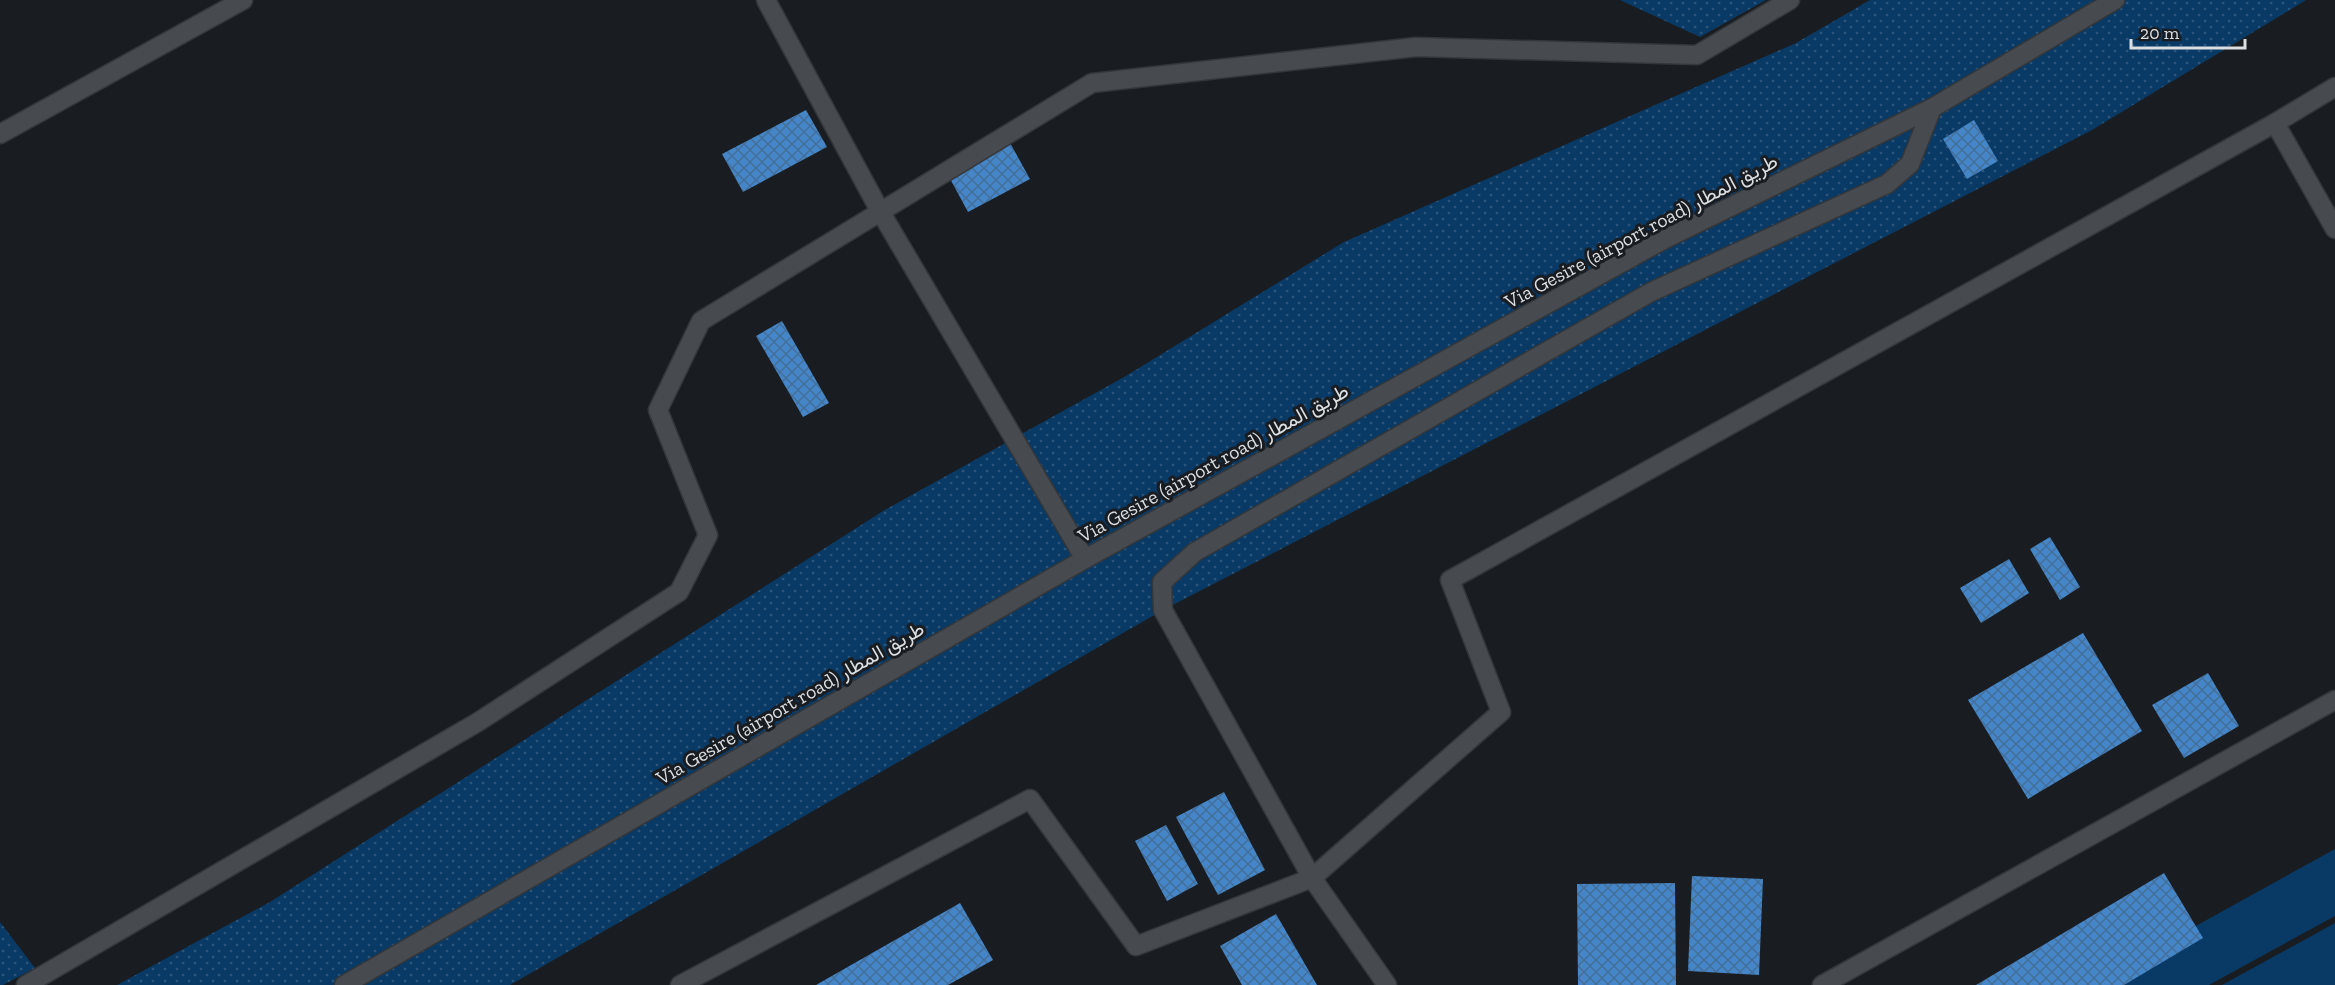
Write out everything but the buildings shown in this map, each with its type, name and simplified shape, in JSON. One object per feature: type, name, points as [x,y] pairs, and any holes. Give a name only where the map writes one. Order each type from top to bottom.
[{"type":"main road","points":[[0,134],[243,0]]},
{"type":"main road","points":[[766,0],[879,211],[1086,559]]},
{"type":"main road","points":[[26,985],[478,722],[679,592],[708,535],[658,410],[701,321],[1092,83],[1416,47],[1697,55],[1790,0]]},
{"type":"main road","name":"Via Gesire (airport road) طريق المطار","points":[[344,985],[1086,559],[1663,240],[1932,108],[2115,0]]},
{"type":"main road","points":[[680,985],[1030,799],[1136,946],[1312,878],[1501,712],[1450,580],[2275,123],[2335,87]]},
{"type":"main road","points":[[1387,985],[1312,878],[1163,610],[1162,582],[1196,552],[1651,292],[1887,184],[1910,164],[1932,108]]},
{"type":"main road","points":[[2275,123],[2335,229]]},
{"type":"main road","points":[[1822,985],[2335,700]]},
{"type":"shaded area","points":[[1620,0],[1766,0],[1700,37]]},
{"type":"shaded area","points":[[1870,0],[2306,0],[2092,130],[1163,610],[510,985],[117,985],[270,902],[883,511],[1126,376],[1344,242],[1796,43]]},
{"type":"shaded area","points":[[2335,849],[2335,916],[2209,985],[2089,985]]},
{"type":"shaded area","points":[[0,922],[35,968],[3,985],[0,985]]},
{"type":"shaded area","points":[[2335,923],[2335,985],[2222,985]]}]
